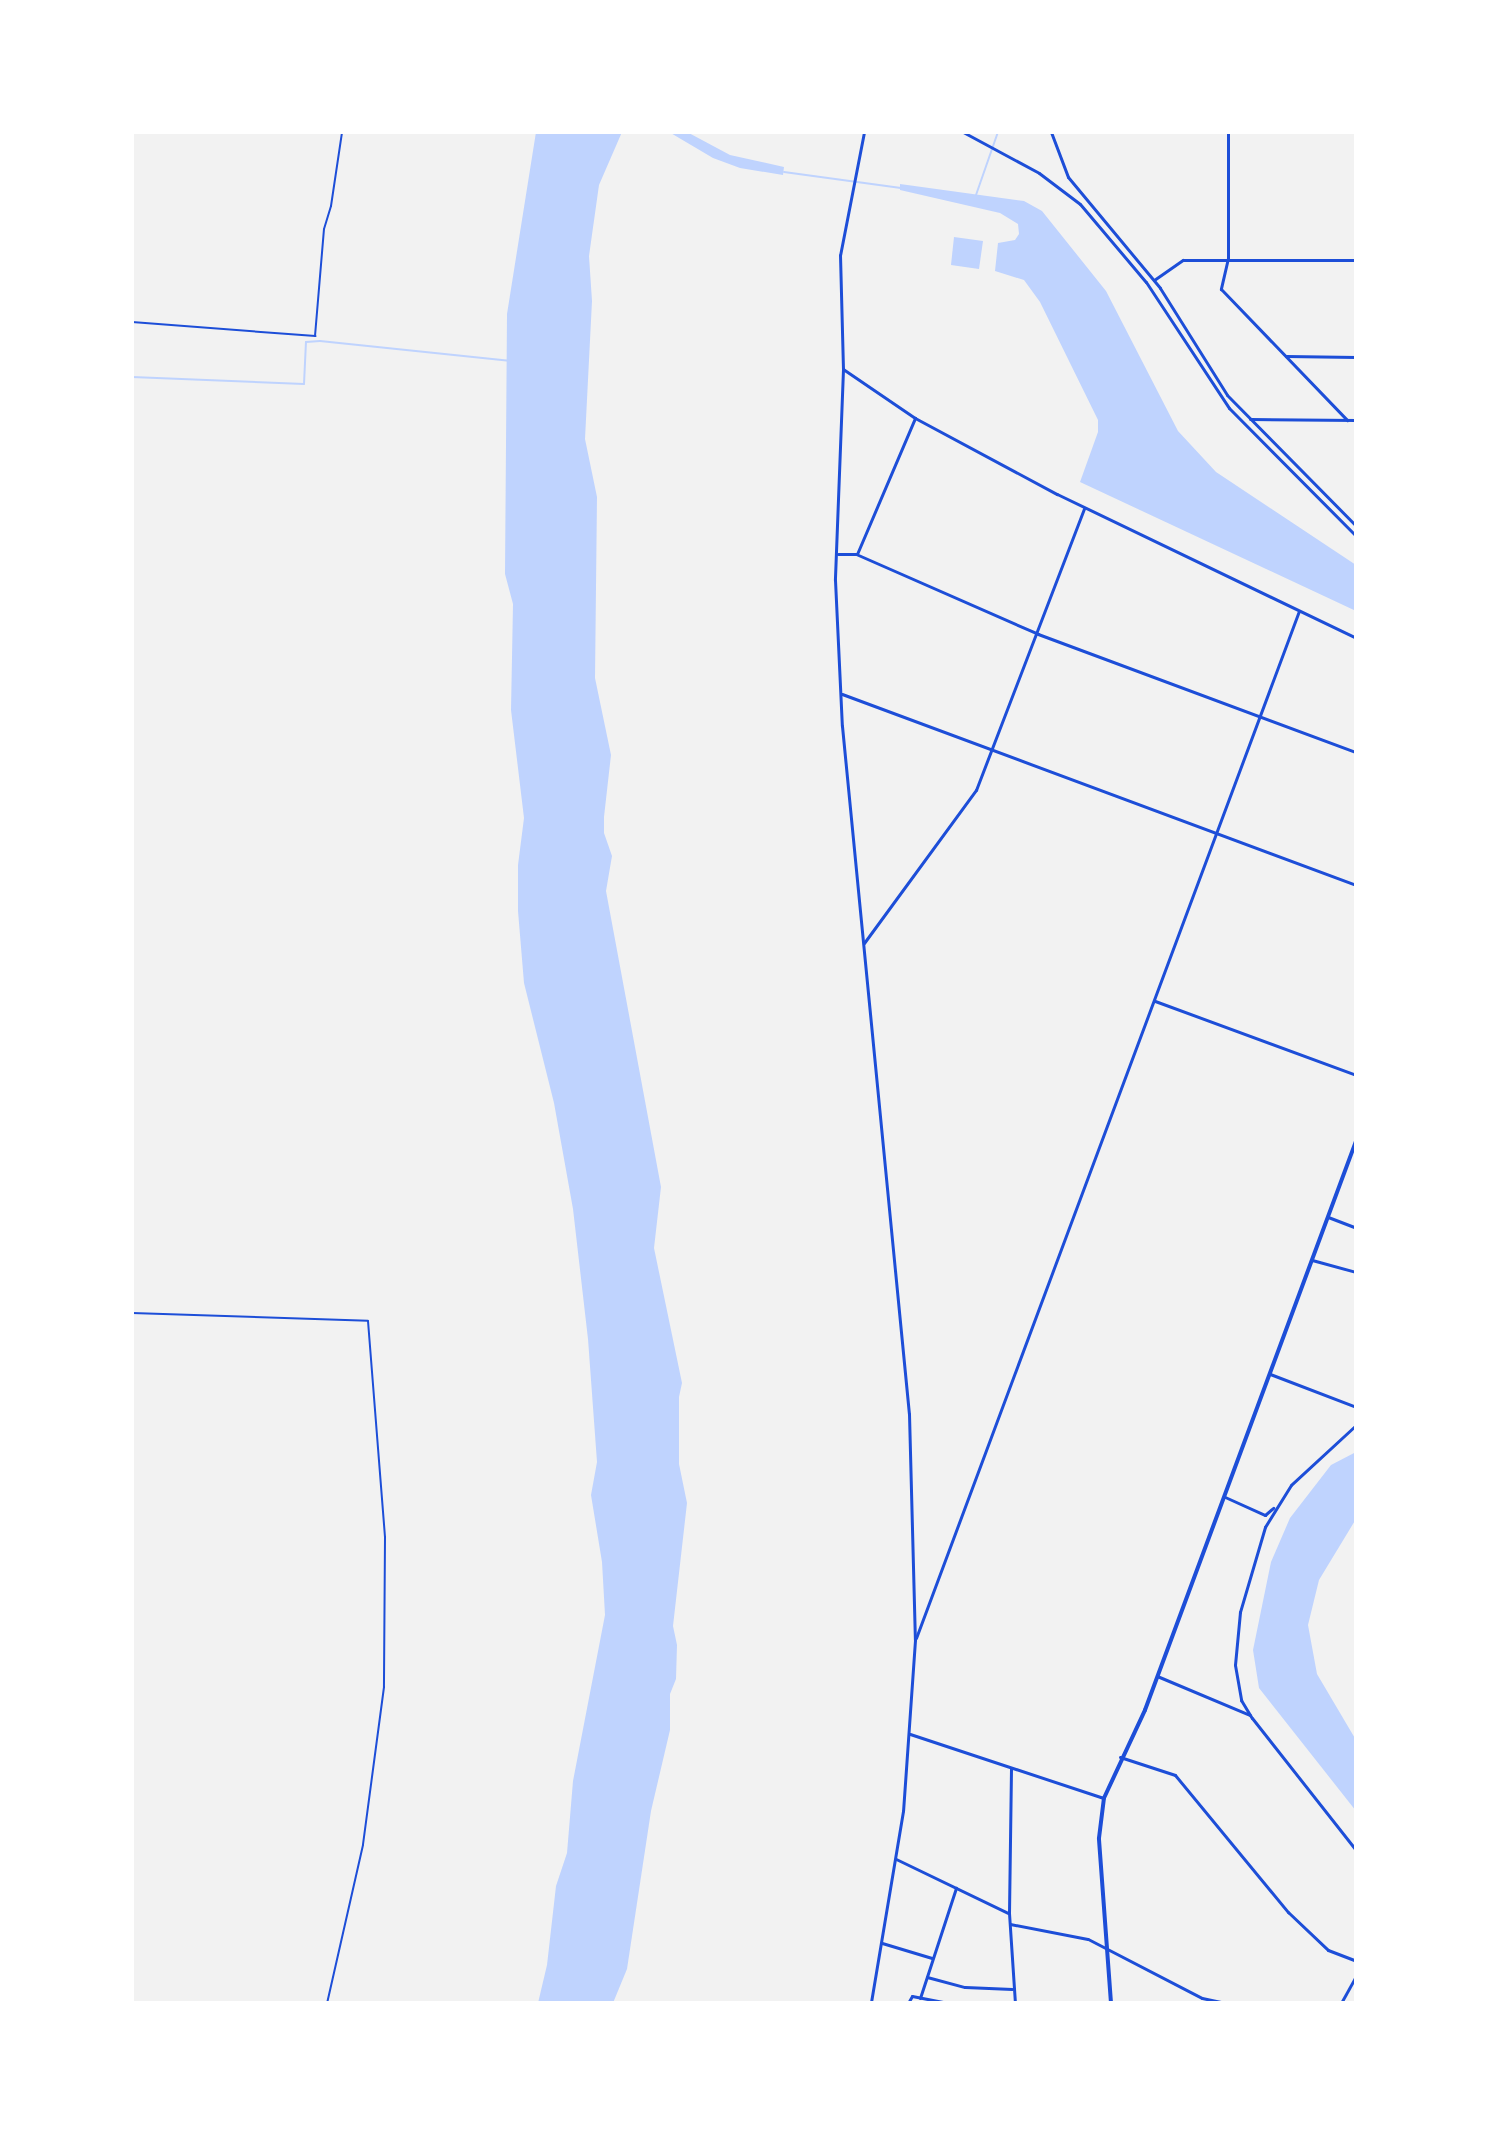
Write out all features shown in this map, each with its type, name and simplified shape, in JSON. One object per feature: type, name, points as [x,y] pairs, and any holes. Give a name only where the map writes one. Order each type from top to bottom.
[{"type":"street","points":[[864,132],[840,255],[843,369],[836,554],[840,694],[909,1414],[915,1640],[910,1734],[896,1859],[871,2003]]},
{"type":"street","points":[[963,132],[1039,173],[1080,204],[1146,282],[1229,408],[1356,536]]},
{"type":"street","points":[[1051,132],[1068,177],[1154,280],[1220,384],[1250,419],[1356,526]]},
{"type":"street","points":[[1228,132],[1228,258],[1221,289],[1347,420]]},
{"type":"street","points":[[1154,280],[1183,260],[1356,260]]},
{"type":"street","points":[[1286,356],[1356,357]]},
{"type":"street","points":[[843,369],[915,418],[1084,508],[1356,638]]},
{"type":"street","points":[[856,554],[915,418]]},
{"type":"street","points":[[1250,419],[1356,420]]},
{"type":"street","points":[[862,945],[976,790],[1084,508]]},
{"type":"street","points":[[836,554],[856,554],[1038,634],[1356,752]]},
{"type":"street","points":[[915,1640],[1299,611]]},
{"type":"street","points":[[840,694],[1356,885]]},
{"type":"street","points":[[1155,1001],[1356,1075]]},
{"type":"street","points":[[1111,2003],[1099,1838],[1104,1798],[1120,1757],[1145,1710],[1356,1141]]},
{"type":"street","points":[[1328,1217],[1356,1228]]},
{"type":"street","points":[[1312,1260],[1356,1272]]},
{"type":"street","points":[[1270,1374],[1356,1407]]},
{"type":"street","points":[[1225,1497],[1265,1515],[1324,1450],[1356,1425]]},
{"type":"street","points":[[1276,1505],[1257,1544],[1236,1635],[1238,1685],[1250,1715],[1356,1850]]},
{"type":"street","points":[[1157,1676],[1250,1715]]},
{"type":"street","points":[[910,1734],[1104,1798]]},
{"type":"street","points":[[1120,1757],[1175,1775],[1288,1912],[1328,1950],[1356,1961]]},
{"type":"street","points":[[1011,1769],[1009,1913],[1015,2003]]},
{"type":"street","points":[[896,1859],[1009,1913]]},
{"type":"street","points":[[920,1998],[956,1888]]},
{"type":"street","points":[[1010,1924],[1088,1939],[1202,1998],[1222,2003]]},
{"type":"street","points":[[882,1943],[932,1958]]},
{"type":"street","points":[[1351,2003],[1343,2001],[1356,1976]]},
{"type":"street","points":[[927,1977],[965,1987],[1012,1989]]},
{"type":"street","points":[[908,2003],[912,1996],[949,2003]]},
{"type":"path","points":[[132,322],[315,336],[324,229],[342,132]]},
{"type":"path","points":[[132,1313],[368,1321],[386,1564],[384,1687],[363,1845],[327,2003]]},
{"type":"water","points":[[536,132],[622,132],[599,185],[589,256],[592,301],[585,439],[597,497],[595,678],[611,755],[604,817],[604,833],[612,856],[606,891],[661,1187],[654,1248],[682,1383],[679,1397],[679,1464],[687,1503],[673,1626],[677,1645],[676,1679],[670,1694],[670,1730],[651,1811],[627,1969],[613,2003],[538,2003],[547,1965],[556,1886],[567,1853],[573,1781],[605,1615],[602,1562],[591,1495],[597,1462],[588,1339],[573,1209],[554,1103],[524,983],[518,911],[518,865],[524,818],[511,710],[513,604],[505,574],[507,314]]},
{"type":"water","points":[[669,132],[687,132],[730,155],[784,167],[783,175],[740,168],[713,158]]},
{"type":"water","points":[[900,184],[1024,201],[1042,211],[1106,291],[1178,431],[1216,472],[1356,565],[1356,611],[1080,482],[1098,432],[1098,420],[1040,302],[1024,280],[995,271],[998,243],[1015,240],[1019,234],[1018,224],[1000,213],[900,190]]},
{"type":"water","points":[[954,237],[983,241],[979,269],[951,265]]},
{"type":"water","points":[[1356,1452],[1356,1519],[1319,1580],[1308,1625],[1317,1674],[1356,1740],[1356,1811],[1259,1688],[1253,1650],[1271,1562],[1290,1518],[1331,1465]]},
{"type":"waterway","points":[[976,195],[998,132]]},
{"type":"waterway","points":[[784,172],[901,188]]},
{"type":"waterway","points":[[132,377],[304,384],[306,342],[320,341],[509,361]]}]
